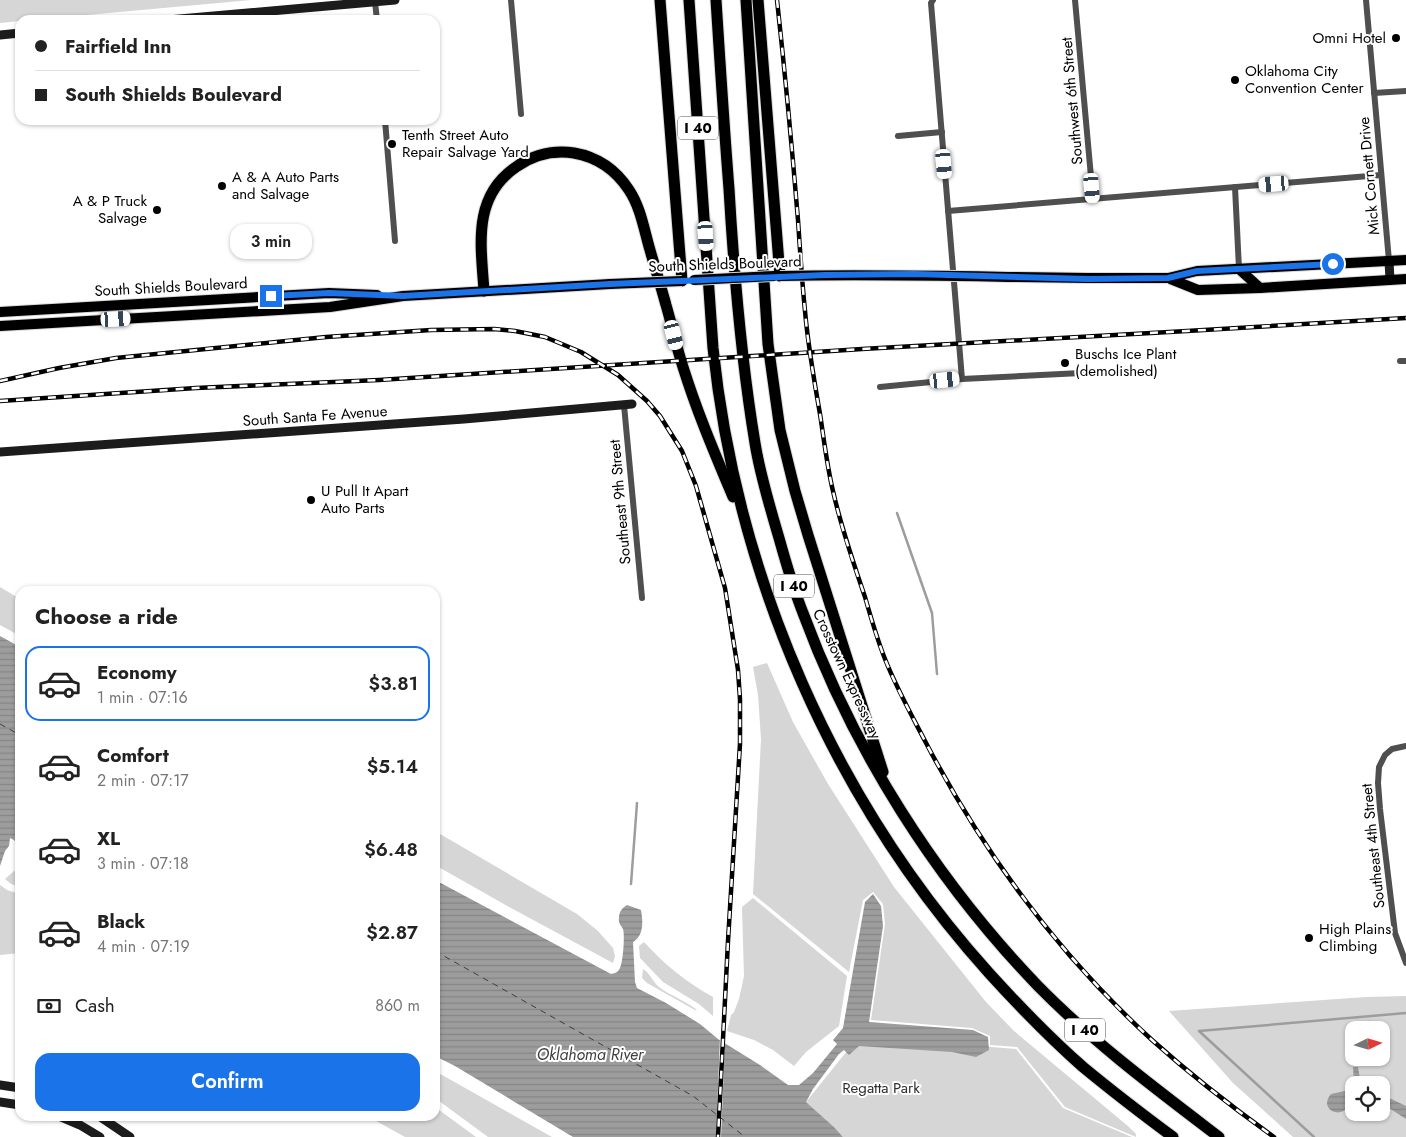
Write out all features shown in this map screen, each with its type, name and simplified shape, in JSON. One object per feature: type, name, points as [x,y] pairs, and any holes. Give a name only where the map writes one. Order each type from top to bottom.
[{"type":"highway","points":[[660,0],[682,281]]},
{"type":"highway","name":"I 40","points":[[689,0],[717,387],[733,474],[749,535],[781,634],[804,689],[848,775],[888,842],[942,917],[969,950],[1042,1028],[1082,1066],[1172,1137]]},
{"type":"highway","name":"Crosstown Expressway","points":[[716,0],[736,300],[743,364],[756,446],[772,514],[791,578],[802,612],[826,670],[868,755],[890,793],[945,875],[991,934],[1038,986],[1111,1053],[1219,1137]]},
{"type":"highway","points":[[746,0],[769,361],[780,430],[808,535],[890,793]]},
{"type":"highway","points":[[758,0],[777,276]]},
{"type":"highway","points":[[484,291],[481,248],[482,218],[491,195],[505,176],[526,161],[539,155],[568,152],[596,160],[620,178],[629,190],[640,215],[680,358],[698,413],[749,535]]},
{"type":"main road","name":"South Shields Boulevard","points":[[0,326],[330,307],[403,296],[777,276],[914,274],[1089,279],[1168,278],[1197,271],[1406,260]]},
{"type":"main road","points":[[1239,269],[1260,288]]},
{"type":"main road","name":"South Shields Boulevard","points":[[1168,278],[1198,290],[1406,279]]},
{"type":"main road","name":"South Shields Boulevard","points":[[0,312],[329,293],[403,296]]},
{"type":"street","points":[[226,15],[395,0]]},
{"type":"street","points":[[511,0],[521,114]]},
{"type":"street","name":"Southwest 6th Street","points":[[1075,0],[1092,199]]},
{"type":"street","name":"Mick Cornett Drive","points":[[1366,0],[1388,261]]},
{"type":"street","points":[[931,1],[962,379]]},
{"type":"street","points":[[375,2],[376,15]]},
{"type":"street","points":[[0,35],[15,34]]},
{"type":"street","points":[[1374,93],[1406,90]]},
{"type":"street","points":[[385,125],[395,241]]},
{"type":"street","points":[[898,136],[942,132]]},
{"type":"street","points":[[948,211],[1381,175]]},
{"type":"street","points":[[1235,187],[1239,269]]},
{"type":"street","points":[[1388,261],[1390,280]]},
{"type":"street","points":[[880,387],[962,379],[1101,372]]},
{"type":"street","name":"South Santa Fe Avenue","points":[[0,452],[464,419],[628,404]]},
{"type":"street","name":"Southeast 9th Street","points":[[628,404],[642,598]]},
{"type":"street","name":"Southeast 4th Street","points":[[1406,746],[1392,749],[1385,755],[1378,776],[1380,809],[1395,933],[1406,963]]},
{"type":"street","points":[[0,1086],[15,1088]]},
{"type":"street","points":[[0,1102],[15,1104]]},
{"type":"street","points":[[71,1121],[100,1137]]},
{"type":"street","points":[[106,1121],[130,1137]]},
{"type":"green space","points":[[0,0],[251,0],[87,15],[15,15],[15,22],[0,23]]},
{"type":"green space","points":[[0,587],[15,596],[15,633],[0,625]]},
{"type":"green space","points":[[767,663],[793,722],[828,784],[894,887],[986,1002],[1014,1031],[1129,1127],[1136,1134],[1136,1137],[1065,1107],[1017,1047],[990,1045],[990,1036],[972,1028],[871,1020],[885,924],[883,904],[873,892],[863,900],[849,972],[753,894],[761,739],[758,695],[753,667]]},
{"type":"green space","points":[[440,834],[577,914],[598,931],[613,948],[615,956],[613,963],[440,868]]},
{"type":"green space","points":[[15,870],[15,885],[5,879]]},
{"type":"green space","points":[[0,885],[15,892],[15,954],[0,955]]},
{"type":"green space","points":[[753,898],[847,976],[839,1026],[806,1052],[794,1066],[773,1050],[754,1040],[727,1031],[731,1015],[739,999],[744,976],[742,907]]},
{"type":"green space","points":[[644,942],[676,972],[694,986],[713,997],[713,1016],[699,1004],[663,982],[640,958],[639,946]]},
{"type":"green space","points":[[643,969],[659,987],[697,1010],[647,983],[642,978]]},
{"type":"green space","points":[[1406,996],[1406,1137],[1293,1137],[1233,1083],[1169,1011],[1366,997]]},
{"type":"green space","name":"Regatta Park","points":[[859,1036],[1016,1049],[1063,1108],[1132,1137],[843,1137],[806,1102]]},
{"type":"green space","points":[[440,1074],[552,1137],[488,1137],[440,1102]]},
{"type":"green space","points":[[440,1111],[476,1137],[405,1137],[376,1121],[440,1121]]},
{"type":"water","points":[[0,636],[15,644],[15,841],[10,838],[9,846],[5,851],[0,866]]},
{"type":"water","name":"Oklahoma River","points":[[440,883],[611,974],[616,973],[620,968],[622,960],[624,937],[619,921],[620,912],[627,905],[641,910],[641,932],[633,942],[637,988],[700,1024],[718,1039],[788,1085],[799,1085],[813,1073],[837,1044],[833,1040],[843,1028],[865,902],[873,894],[881,906],[883,926],[869,1022],[973,1030],[988,1037],[989,1050],[976,1057],[952,1052],[859,1046],[849,1055],[844,1050],[813,1089],[806,1102],[843,1137],[573,1137],[440,1058]]},
{"type":"water","points":[[1353,1067],[1358,1067],[1360,1076],[1354,1076]]},
{"type":"water","points":[[1345,1091],[1345,1110],[1336,1112],[1329,1108],[1327,1104],[1331,1094]]},
{"type":"water","points":[[1390,1098],[1406,1106],[1406,1119],[1390,1109]]},
{"type":"pier","points":[[720,1038],[725,1040],[721,1137],[716,1137]]},
{"type":"waterway","points":[[897,513],[932,613],[937,674]]},
{"type":"waterway","points":[[631,884],[637,803]]},
{"type":"waterway","points":[[1199,1031],[1406,1013]]},
{"type":"waterway","points":[[1199,1031],[1314,1137]]},
{"type":"ferry route","points":[[0,724],[15,732]]},
{"type":"ferry route","points":[[440,954],[693,1096],[745,1137]]},
{"type":"railway","points":[[777,0],[791,138],[806,324],[827,463],[843,531],[889,669],[925,741],[972,823],[1025,900],[1055,937],[1085,973],[1152,1040],[1212,1090],[1274,1137]]},
{"type":"railway","points":[[0,401],[1406,318]]},
{"type":"railway","points":[[0,381],[116,358],[326,337],[431,330],[494,329],[545,337],[581,352],[618,375],[647,401],[660,416],[682,451],[696,486],[725,588],[738,670],[740,744],[718,1137]]},
{"type":"place","name":"Omni Hotel","points":[[1396,38]]},
{"type":"place","name":"Oklahoma City Convention Center","points":[[1235,80]]},
{"type":"place","name":"Tenth Street Auto Repair Salvage Yard","points":[[392,144]]},
{"type":"place","name":"A & A Auto Parts and Salvage","points":[[222,186]]},
{"type":"place","name":"A & P Truck Salvage","points":[[157,210]]},
{"type":"place","name":"Buschs Ice Plant (demolished)","points":[[1065,363]]},
{"type":"place","name":"U Pull It Apart Auto Parts","points":[[311,500]]},
{"type":"place","name":"High Plains Climbing","points":[[1309,938]]},
{"type":"route","points":[[271,296],[329,293],[403,296],[774,276],[914,274],[1089,279],[1168,278],[1197,271],[1333,264]]}]
